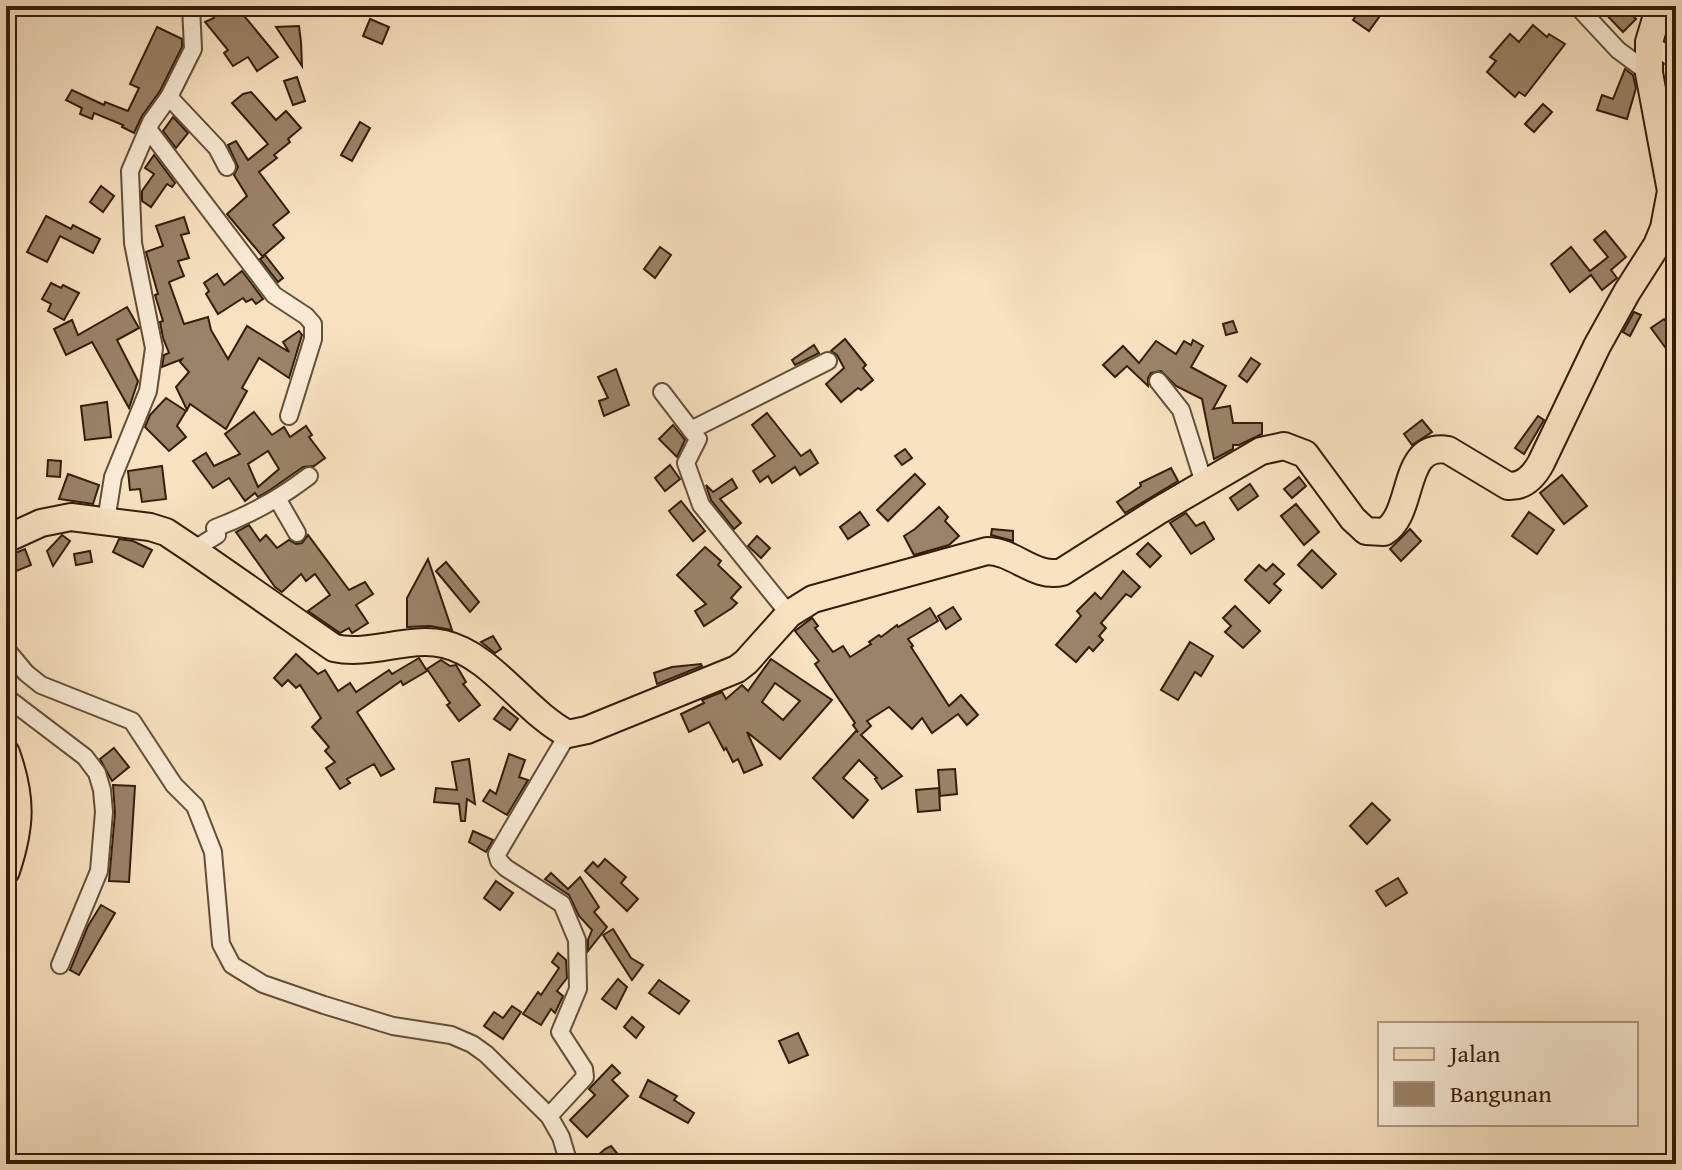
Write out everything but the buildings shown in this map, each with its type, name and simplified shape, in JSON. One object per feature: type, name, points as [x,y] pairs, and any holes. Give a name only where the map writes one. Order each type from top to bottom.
[{"type":"main road","points":[[6,539],[55,519],[71,517],[150,527],[166,532],[334,648],[355,652],[433,642],[457,648],[568,734],[582,732],[737,669],[751,658],[789,614],[825,595],[978,552],[998,551],[1043,573],[1062,572],[1204,483],[1272,447],[1293,448],[1305,454],[1353,519],[1366,531],[1384,532],[1398,521],[1418,459],[1426,452],[1448,450],[1508,486],[1519,485],[1535,475],[1597,346],[1664,228],[1671,191],[1649,73],[1649,42],[1655,22],[1665,6]]},
{"type":"main road","points":[[6,753],[18,795],[19,813],[17,836],[6,871]]},
{"type":"street","points":[[106,521],[113,477],[148,391],[154,348],[133,243],[130,171],[148,129],[169,97],[193,49],[191,6]]},
{"type":"street","points":[[441,6],[487,6]]},
{"type":"street","points":[[1577,6],[1618,50],[1649,73]]},
{"type":"street","points":[[1649,42],[1676,61]]},
{"type":"street","points":[[169,97],[217,148],[227,167]]},
{"type":"street","points":[[148,129],[274,295],[313,324],[313,339],[289,416]]},
{"type":"street","points":[[691,430],[828,361]]},
{"type":"street","points":[[1158,381],[1181,410],[1204,483]]},
{"type":"street","points":[[662,392],[698,441],[686,460],[686,466],[701,505],[789,614]]},
{"type":"street","points":[[193,550],[217,535],[215,528],[278,500],[309,476]]},
{"type":"street","points":[[278,500],[297,533]]},
{"type":"street","points":[[6,649],[41,685],[132,721],[174,785],[195,806],[213,852],[221,944],[232,965],[263,984],[324,1005],[393,1026],[451,1035],[472,1044],[549,1116],[561,1137],[569,1164]]},
{"type":"street","points":[[6,697],[85,757],[97,773],[102,790],[104,812],[99,871],[60,965]]},
{"type":"street","points":[[549,1116],[585,1076],[560,1032],[578,989],[577,940],[562,904],[506,868],[497,854],[568,734]]}]
